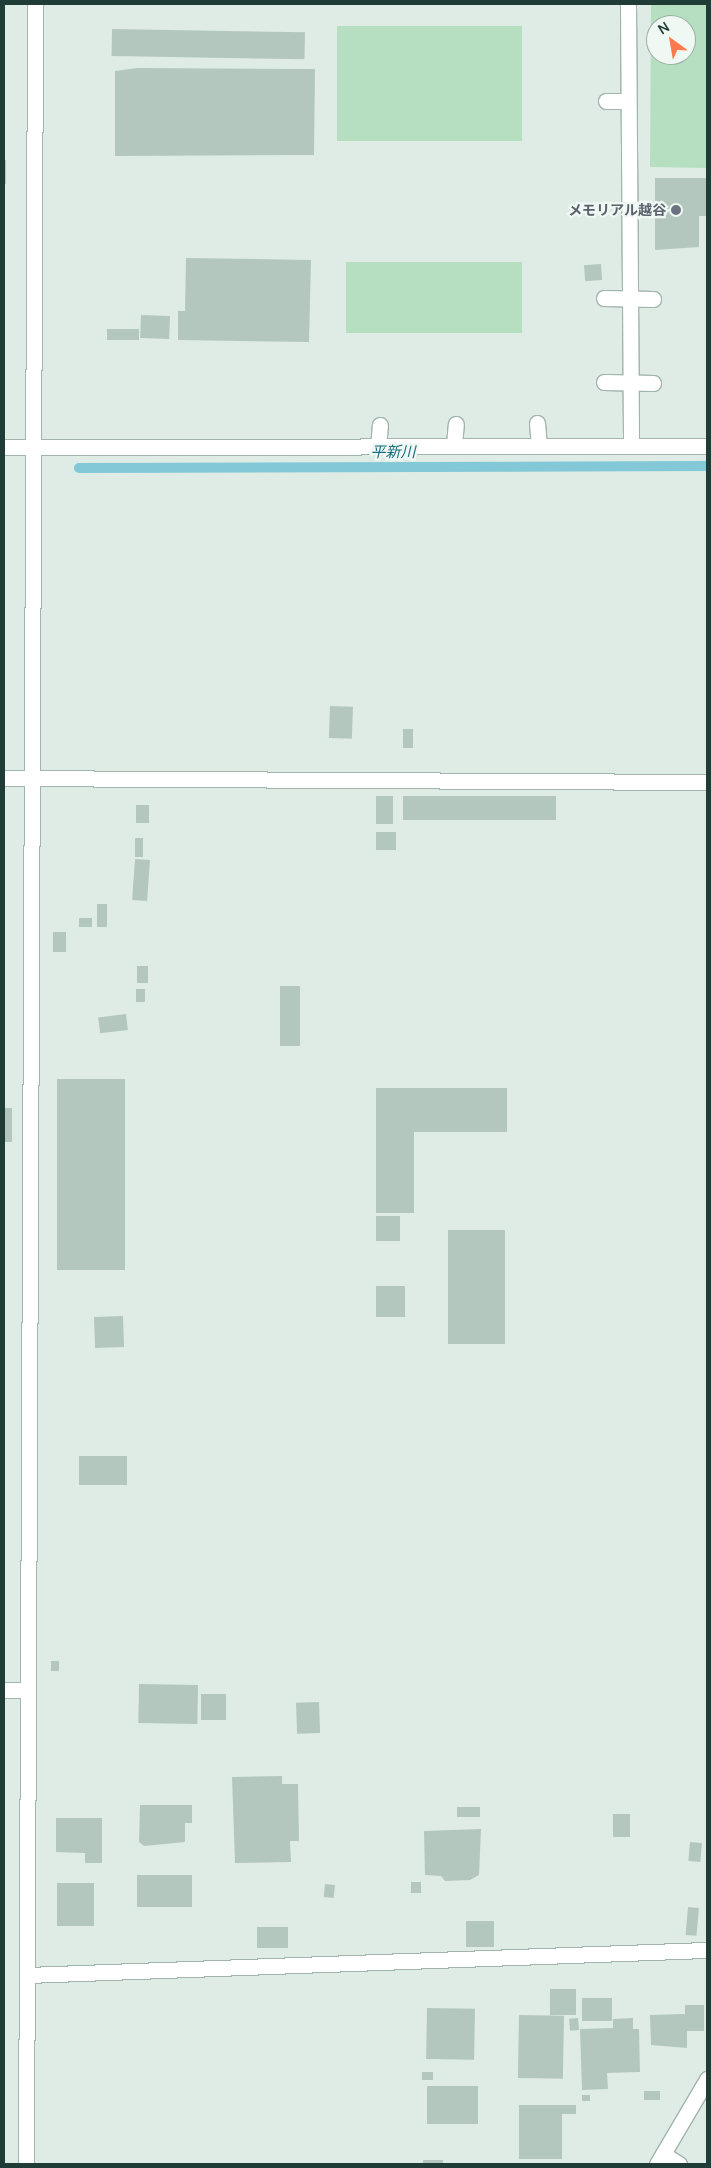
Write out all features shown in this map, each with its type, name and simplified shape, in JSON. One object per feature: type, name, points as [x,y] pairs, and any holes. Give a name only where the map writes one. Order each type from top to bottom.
[{"type":"street","points":[[26,2164],[31,446],[35,4]]},
{"type":"street","points":[[628,4],[628,382],[631,444]]},
{"type":"street","points":[[606,102],[628,101]]},
{"type":"street","points":[[604,298],[653,299]]},
{"type":"street","points":[[604,382],[653,383]]},
{"type":"street","points":[[537,423],[539,446]]},
{"type":"street","points":[[378,447],[380,424]]},
{"type":"street","points":[[454,445],[456,424]]},
{"type":"street","points":[[4,447],[378,447],[631,444],[707,446]]},
{"type":"street","points":[[4,778],[707,782]]},
{"type":"street","points":[[4,1690],[28,1690]]},
{"type":"street","points":[[27,1975],[707,1950]]},
{"type":"street","points":[[679,2164],[660,2159],[707,2079]]},
{"type":"green space","points":[[651,4],[707,4],[707,168],[650,167],[651,65],[696,65],[696,15],[651,15]]},
{"type":"green space","points":[[337,26],[522,26],[522,141],[337,141]]},
{"type":"green space","points":[[346,262],[522,262],[522,333],[346,333]]},
{"type":"building","points":[[112,29],[305,32],[304,59],[112,56]]},
{"type":"building","points":[[137,68],[315,69],[314,155],[115,156],[115,71]]},
{"type":"building","points":[[4,160],[6,160],[6,184],[4,184]]},
{"type":"building","points":[[655,178],[707,178],[707,216],[699,216],[699,247],[655,250]]},
{"type":"building","points":[[186,258],[311,260],[309,342],[178,340],[178,311],[185,311]]},
{"type":"building","points":[[601,264],[602,280],[585,281],[584,265]]},
{"type":"building","points":[[141,315],[170,316],[169,339],[140,338]]},
{"type":"building","points":[[107,329],[139,329],[139,340],[107,340]]},
{"type":"building","points":[[330,706],[353,707],[352,739],[329,738]]},
{"type":"building","points":[[403,729],[413,729],[413,748],[403,748]]},
{"type":"building","points":[[376,796],[393,796],[393,824],[376,824]]},
{"type":"building","points":[[403,796],[556,796],[556,820],[403,820]]},
{"type":"building","points":[[136,805],[149,805],[149,823],[136,823]]},
{"type":"building","points":[[376,832],[396,832],[396,850],[376,850]]},
{"type":"building","points":[[135,838],[143,838],[143,857],[135,857]]},
{"type":"building","points":[[135,859],[150,860],[147,901],[132,900]]},
{"type":"building","points":[[97,904],[107,904],[107,927],[97,927]]},
{"type":"building","points":[[79,918],[92,918],[92,927],[79,927]]},
{"type":"building","points":[[53,932],[66,932],[66,952],[53,952]]},
{"type":"building","points":[[137,966],[148,966],[148,983],[137,983]]},
{"type":"building","points":[[280,986],[300,986],[300,1046],[280,1046]]},
{"type":"building","points":[[136,989],[145,989],[145,1002],[136,1002]]},
{"type":"building","points":[[126,1014],[128,1030],[100,1033],[98,1017]]},
{"type":"building","points":[[57,1079],[125,1079],[125,1270],[57,1270]]},
{"type":"building","points":[[376,1088],[507,1088],[507,1132],[414,1132],[414,1213],[376,1213]]},
{"type":"building","points":[[4,1108],[12,1108],[12,1142],[4,1142]]},
{"type":"building","points":[[376,1216],[400,1216],[400,1241],[376,1241]]},
{"type":"building","points":[[448,1230],[505,1230],[505,1344],[448,1344]]},
{"type":"building","points":[[376,1286],[405,1286],[405,1317],[376,1317]]},
{"type":"building","points":[[123,1316],[124,1347],[95,1348],[94,1317]]},
{"type":"building","points":[[79,1456],[127,1456],[127,1485],[79,1485]]},
{"type":"building","points":[[51,1661],[59,1661],[59,1671],[51,1671]]},
{"type":"building","points":[[139,1684],[198,1685],[197,1724],[138,1723]]},
{"type":"building","points":[[201,1694],[226,1694],[226,1720],[201,1720]]},
{"type":"building","points":[[319,1702],[320,1733],[297,1734],[296,1703]]},
{"type":"building","points":[[282,1776],[282,1784],[298,1784],[299,1841],[290,1841],[291,1862],[235,1863],[232,1777]]},
{"type":"building","points":[[140,1805],[192,1805],[192,1823],[185,1823],[185,1842],[144,1846],[139,1842]]},
{"type":"building","points":[[457,1807],[480,1807],[480,1817],[457,1817]]},
{"type":"building","points":[[613,1814],[630,1814],[630,1837],[613,1837]]},
{"type":"building","points":[[56,1818],[102,1818],[102,1863],[85,1863],[85,1853],[56,1852]]},
{"type":"building","points":[[481,1829],[479,1875],[470,1880],[445,1881],[441,1876],[425,1875],[424,1831]]},
{"type":"building","points":[[690,1842],[702,1843],[700,1862],[688,1861]]},
{"type":"building","points":[[137,1875],[192,1875],[192,1907],[137,1907]]},
{"type":"building","points":[[411,1882],[421,1882],[421,1893],[411,1893]]},
{"type":"building","points":[[57,1883],[94,1883],[94,1926],[57,1926]]},
{"type":"building","points":[[325,1884],[335,1885],[334,1898],[324,1897]]},
{"type":"building","points":[[688,1907],[699,1908],[697,1936],[686,1935]]},
{"type":"building","points":[[466,1921],[494,1921],[494,1947],[466,1947]]},
{"type":"building","points":[[257,1927],[288,1927],[288,1948],[257,1948]]},
{"type":"building","points":[[550,1989],[576,1989],[576,2015],[550,2015]]},
{"type":"building","points":[[582,1998],[612,1998],[612,2021],[582,2021]]},
{"type":"building","points":[[685,2005],[704,2005],[704,2031],[687,2031],[687,2048],[651,2045],[650,2015],[685,2014]]},
{"type":"building","points":[[427,2008],[475,2009],[474,2060],[426,2059]]},
{"type":"building","points":[[519,2015],[564,2016],[563,2079],[518,2078]]},
{"type":"building","points":[[578,2018],[579,2030],[570,2031],[569,2019]]},
{"type":"building","points":[[633,2018],[633,2029],[639,2029],[640,2072],[607,2073],[608,2089],[582,2090],[580,2029],[613,2028],[613,2019]]},
{"type":"building","points":[[422,2072],[433,2072],[433,2080],[422,2080]]},
{"type":"building","points":[[427,2086],[478,2086],[478,2124],[427,2124]]},
{"type":"building","points":[[644,2091],[660,2091],[660,2100],[644,2100]]},
{"type":"building","points":[[582,2095],[590,2095],[590,2101],[582,2101]]},
{"type":"building","points":[[519,2105],[576,2105],[576,2114],[562,2114],[562,2159],[519,2159]]},
{"type":"building","points":[[423,2160],[443,2160],[443,2164],[423,2164]]},
{"type":"waterway","name":"平新川","points":[[79,468],[707,466]]},
{"type":"place","name":"メモリアル越谷","points":[[676,210]]}]
